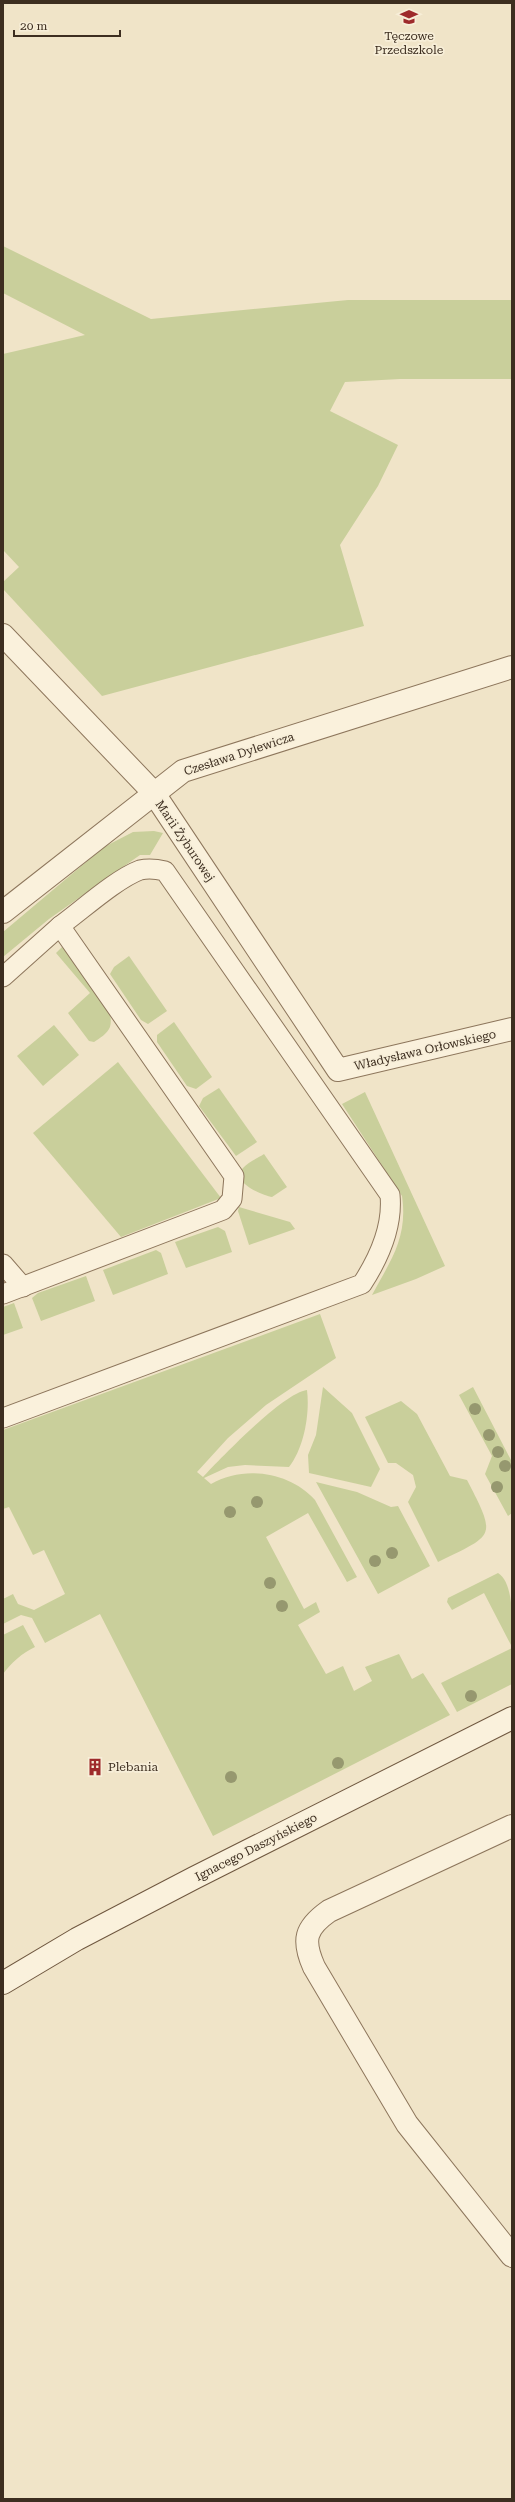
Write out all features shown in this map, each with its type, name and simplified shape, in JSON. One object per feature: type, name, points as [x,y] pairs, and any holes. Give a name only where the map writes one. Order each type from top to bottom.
[{"type":"street","name":"Marii Żyburowej","points":[[3,635],[153,792],[338,1070]]},
{"type":"street","name":"Czesława Dylewicza","points":[[3,912],[153,792],[183,771],[512,667]]},
{"type":"street","name":"Władysława Orłowskiego","points":[[338,1070],[512,1029]]},
{"type":"street","name":"Ignacego Daszyńskiego","points":[[3,1983],[73,1941],[194,1878],[512,1718]]},
{"type":"street","points":[[512,1826],[329,1911],[316,1920],[309,1930],[306,1942],[314,1967],[407,2124],[512,2256]]},
{"type":"lane","points":[[3,977],[60,926],[124,879],[141,870],[157,869],[165,871],[390,1195],[392,1214],[382,1245],[362,1284],[3,1418]]},
{"type":"lane","points":[[3,1294],[223,1210],[228,1206],[234,1190],[234,1176],[60,926]]},
{"type":"lane","points":[[3,1264],[23,1287]]},
{"type":"green space","points":[[3,246],[151,319],[348,300],[512,300],[512,379],[400,379],[345,382],[330,411],[398,445],[378,486],[340,545],[364,626],[102,696],[3,589],[3,582],[19,567],[3,550],[3,354],[85,335],[3,293]]},
{"type":"green space","points":[[154,831],[163,833],[150,855],[140,855],[49,919],[3,957],[3,932],[104,847],[133,832]]},
{"type":"green space","points":[[62,947],[86,974],[108,1007],[111,1017],[110,1027],[105,1034],[94,1042],[89,1041],[68,1013],[90,993],[56,953]]},
{"type":"green space","points":[[129,956],[167,1011],[148,1024],[141,1020],[110,974],[114,967]]},
{"type":"green space","points":[[174,1022],[212,1077],[196,1089],[187,1086],[157,1042],[157,1035]]},
{"type":"green space","points":[[54,1025],[79,1055],[43,1086],[17,1056]]},
{"type":"green space","points":[[118,1062],[221,1198],[121,1237],[33,1133]]},
{"type":"green space","points":[[219,1088],[257,1142],[236,1156],[199,1106],[203,1098]]},
{"type":"green space","points":[[365,1092],[445,1266],[416,1279],[372,1295],[386,1271],[396,1248],[403,1224],[403,1211],[402,1196],[342,1104]]},
{"type":"green space","points":[[264,1154],[287,1187],[272,1197],[255,1191],[241,1179],[240,1173],[243,1168]]},
{"type":"green space","points":[[239,1207],[290,1222],[295,1229],[249,1245],[238,1211]]},
{"type":"green space","points":[[218,1227],[225,1231],[232,1252],[186,1268],[175,1242]]},
{"type":"green space","points":[[156,1250],[161,1253],[168,1274],[113,1295],[103,1270]]},
{"type":"green space","points":[[86,1276],[95,1301],[41,1321],[32,1298],[38,1293]]},
{"type":"green space","points":[[14,1303],[23,1328],[3,1335],[3,1307]]},
{"type":"green space","points":[[320,1314],[336,1358],[266,1405],[228,1438],[197,1472],[203,1477],[237,1442],[268,1414],[296,1394],[307,1390],[308,1409],[305,1430],[299,1450],[289,1467],[245,1465],[228,1467],[204,1478],[211,1484],[224,1478],[238,1475],[252,1473],[266,1474],[293,1483],[305,1490],[315,1500],[357,1577],[347,1582],[308,1513],[266,1537],[304,1609],[316,1602],[320,1612],[298,1625],[326,1674],[343,1666],[354,1691],[372,1681],[365,1667],[399,1654],[412,1679],[423,1673],[450,1715],[213,1836],[100,1614],[45,1643],[32,1618],[21,1615],[3,1624],[3,1599],[13,1594],[18,1604],[34,1610],[65,1594],[44,1550],[33,1555],[9,1507],[3,1509],[3,1430]]},
{"type":"green space","points":[[323,1387],[352,1413],[380,1469],[371,1487],[309,1473],[308,1455],[316,1435]]},
{"type":"green space","points":[[473,1387],[512,1462],[512,1513],[508,1516],[485,1474],[492,1456],[459,1395]]},
{"type":"green space","points":[[401,1401],[417,1414],[450,1476],[467,1480],[477,1499],[486,1524],[485,1532],[480,1539],[471,1546],[438,1562],[408,1502],[416,1487],[413,1475],[396,1463],[388,1463],[365,1417]]},
{"type":"green space","points":[[316,1482],[357,1492],[391,1507],[398,1506],[430,1566],[378,1594]]},
{"type":"green space","points":[[498,1573],[503,1578],[510,1596],[512,1647],[484,1593],[452,1610],[447,1602],[448,1598]]},
{"type":"green space","points":[[23,1625],[35,1647],[17,1659],[3,1674],[3,1635]]},
{"type":"green space","points":[[512,1648],[512,1684],[457,1712],[441,1683]]},
{"type":"place","name":"Tęczowe Przedszkole","points":[[409,17]]},
{"type":"place","name":"Plebania","points":[[95,1767]]}]
